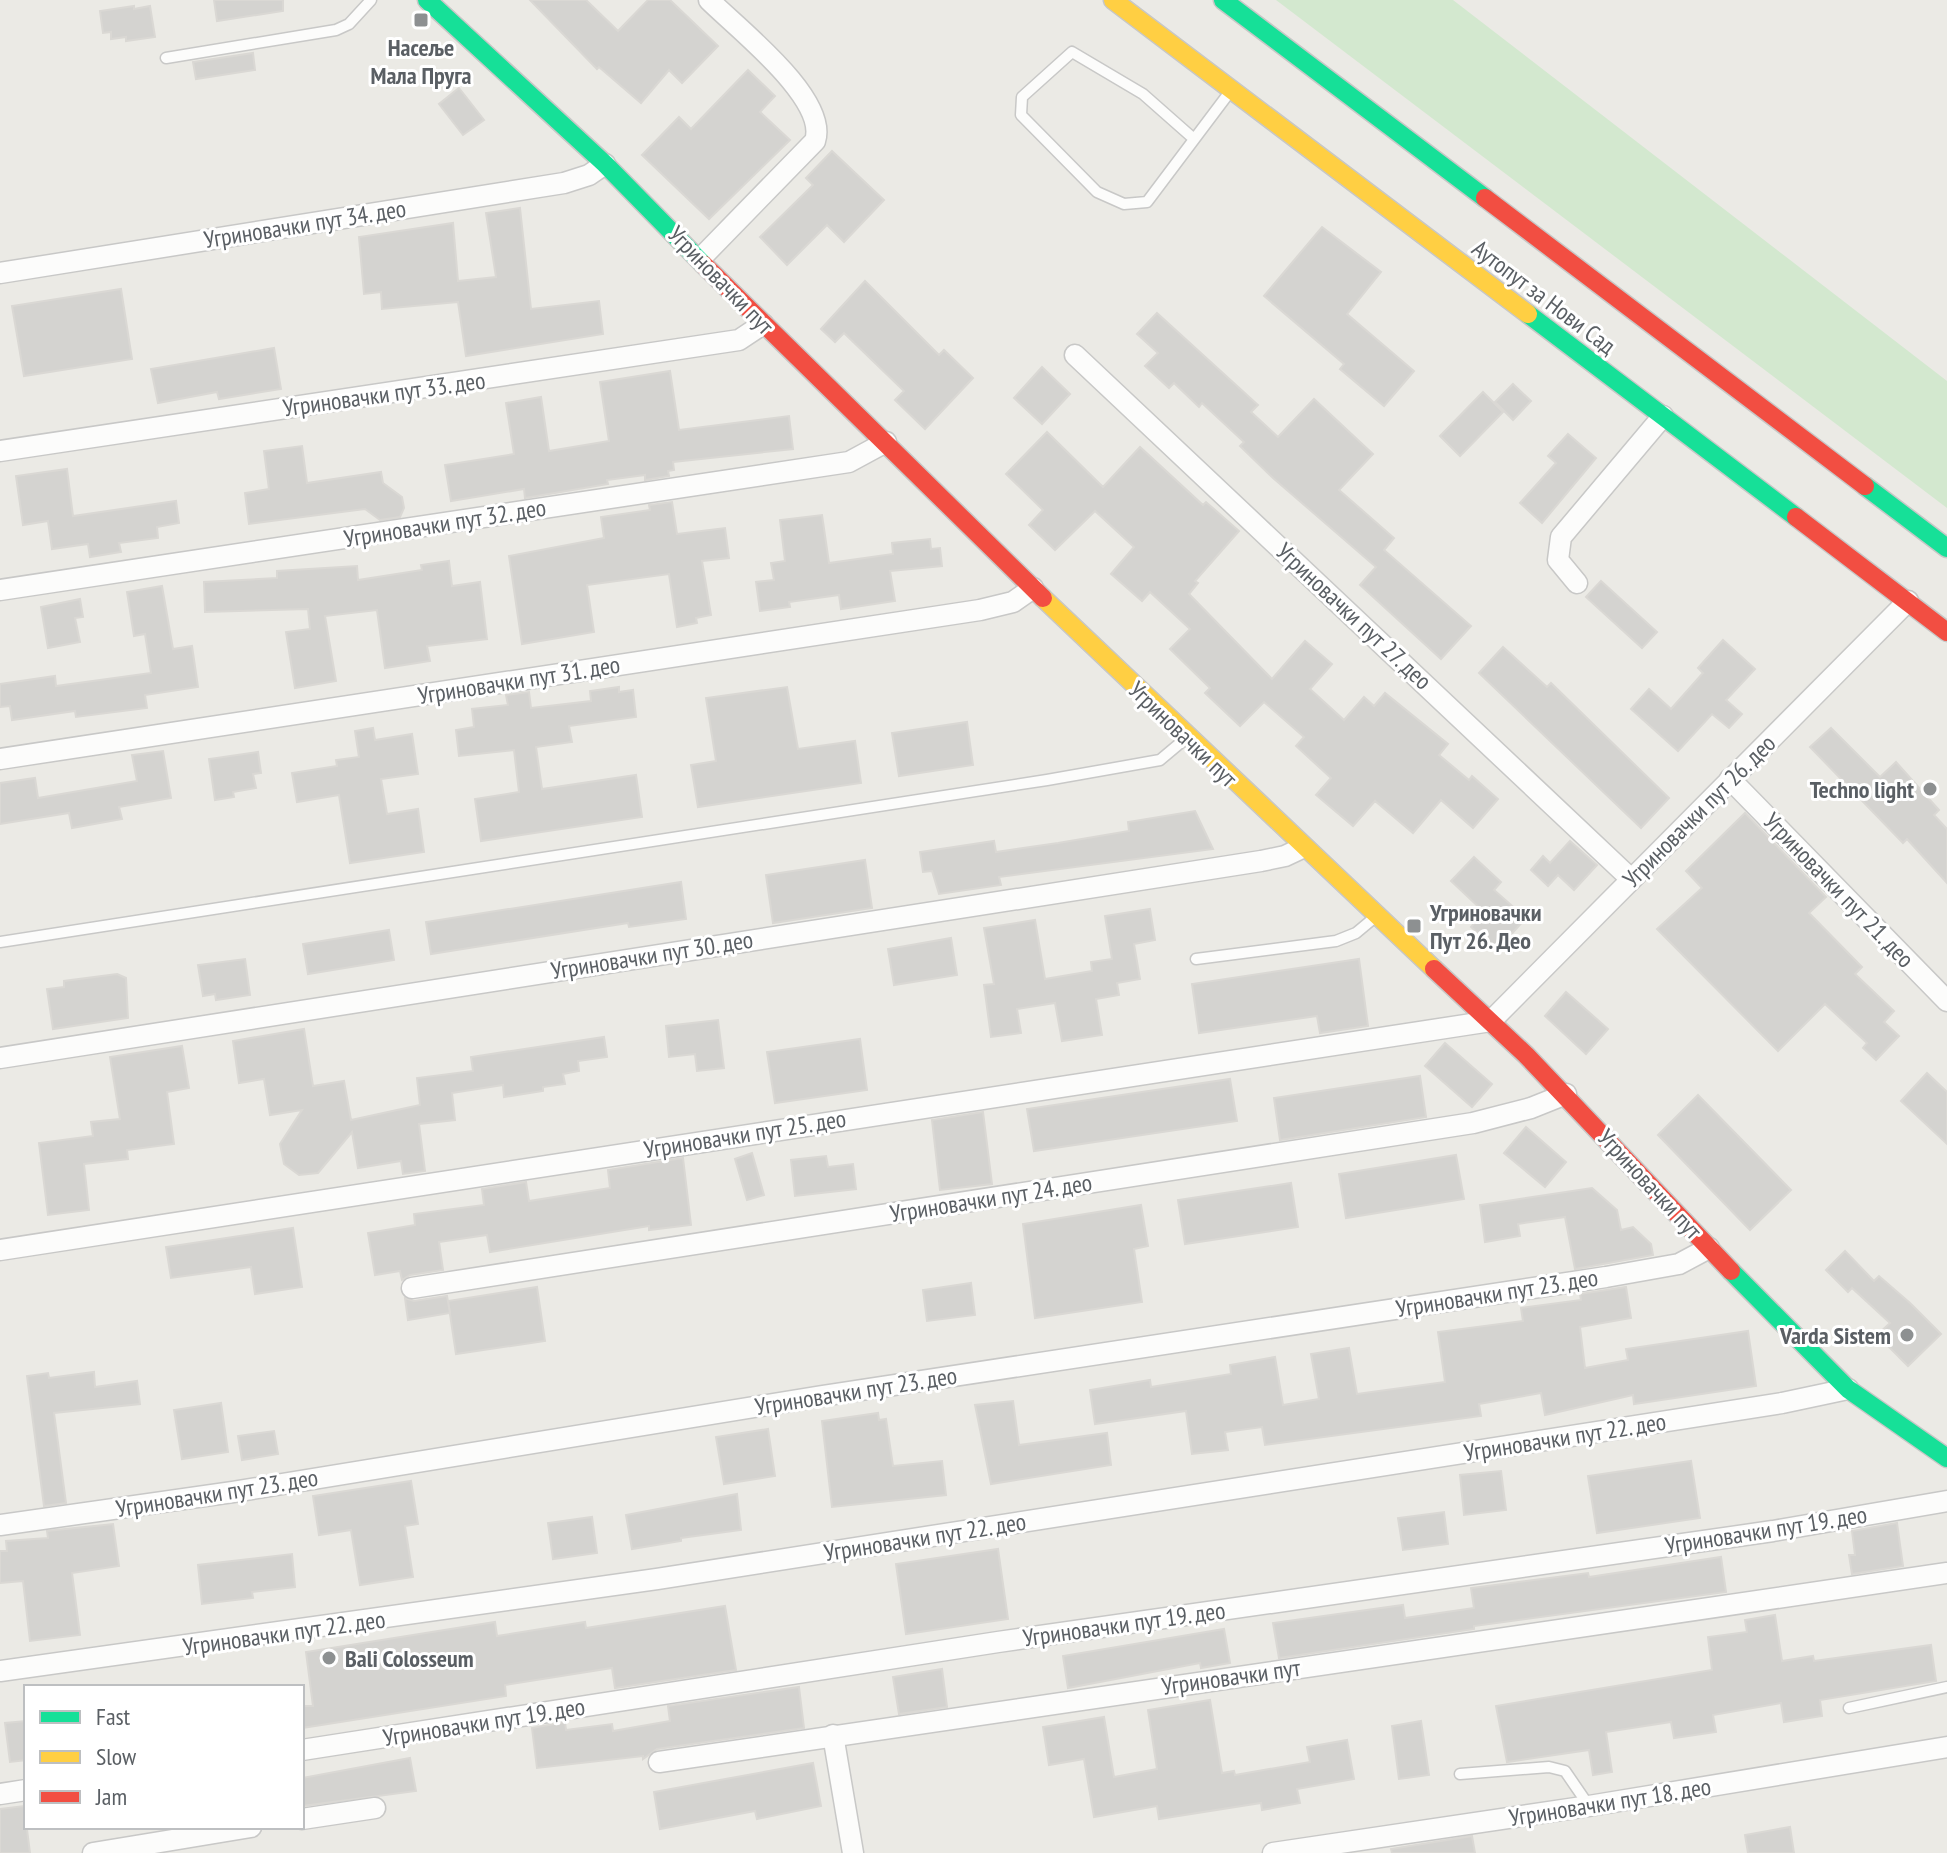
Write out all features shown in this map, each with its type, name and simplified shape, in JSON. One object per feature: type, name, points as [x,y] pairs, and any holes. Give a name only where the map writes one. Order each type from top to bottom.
[{"type":"street","name":"Угриновачки пут","points":[[427,0],[605,164],[763,324],[1186,737],[1566,1094],[1709,1248],[1848,1389],[1947,1458]]},
{"type":"street","points":[[701,258],[815,141],[818,128],[812,108],[791,80],[709,0]]},
{"type":"street","name":"Аутопут за Нови Сад","points":[[1113,0],[1947,632]]},
{"type":"street","name":"Аутопут за Нови Сад","points":[[1223,0],[1947,548]]},
{"type":"street","name":"Угриновачки пут 34. део","points":[[0,273],[564,183],[589,175],[605,164]]},
{"type":"street","name":"Угриновачки пут 33. део","points":[[0,451],[739,340],[763,324]]},
{"type":"street","name":"Угриновачки пут 27. део","points":[[1075,355],[1631,879]]},
{"type":"street","points":[[1577,583],[1558,560],[1561,537],[1663,416]]},
{"type":"street","name":"Угриновачки пут 32. део","points":[[0,590],[849,462],[886,442]]},
{"type":"street","name":"Угриновачки пут 31. део","points":[[0,759],[980,610],[1013,602],[1033,588]]},
{"type":"street","name":"Угриновачки пут 26. део","points":[[1491,1021],[1908,601]]},
{"type":"street","name":"Угриновачки пут 21. део","points":[[1730,779],[1947,1001]]},
{"type":"street","name":"Угриновачки пут 30. део","points":[[0,1058],[1261,861],[1285,856],[1302,848]]},
{"type":"street","name":"Угриновачки пут 25. део","points":[[0,1250],[1491,1021]]},
{"type":"street","name":"Угриновачки пут 24. део","points":[[412,1288],[1473,1123],[1531,1108],[1566,1094]]},
{"type":"street","name":"Угриновачки пут 23. део","points":[[0,1525],[233,1492],[822,1396],[1606,1277],[1679,1264],[1709,1248]]},
{"type":"street","name":"Угриновачки пут 22. део","points":[[0,1671],[685,1575],[1751,1408],[1848,1389]]},
{"type":"street","name":"Угриновачки пут 19. део","points":[[304,1750],[998,1642],[1773,1531],[1947,1501]]},
{"type":"street","name":"Угриновачки пут","points":[[659,1762],[1947,1573]]},
{"type":"street","points":[[833,1735],[853,1853]]},
{"type":"street","name":"Угриновачки пут 18. део","points":[[1273,1853],[1589,1806],[1947,1747]]},
{"type":"street","points":[[0,1794],[24,1790]]},
{"type":"street","points":[[304,1819],[375,1808]]},
{"type":"street","points":[[93,1853],[239,1829]]},
{"type":"lane","points":[[166,58],[336,30],[349,24],[371,0]]},
{"type":"lane","points":[[1194,139],[1143,94],[1072,52],[1022,97],[1021,115],[1097,192],[1124,204],[1147,202],[1194,139],[1232,88]]},
{"type":"lane","points":[[0,942],[1047,780],[1160,760],[1186,737]]},
{"type":"lane","points":[[1196,959],[1336,941],[1356,933],[1376,915]]},
{"type":"lane","points":[[1849,1708],[1947,1687]]},
{"type":"lane","points":[[1460,1774],[1549,1767],[1565,1771],[1589,1806]]},
{"type":"green space","points":[[1276,0],[1453,0],[1947,381],[1947,508]]},
{"type":"building","points":[[214,0],[283,0],[283,11],[217,21]]},
{"type":"building","points":[[530,0],[586,0],[618,31],[648,0],[670,0],[718,46],[682,83],[669,70],[641,103],[599,67],[597,69]]},
{"type":"building","points":[[134,6],[134,9],[150,6],[155,37],[126,41],[126,37],[111,39],[111,32],[103,33],[100,11]]},
{"type":"building","points":[[253,53],[255,70],[196,79],[193,62]]},
{"type":"building","points":[[748,70],[775,96],[760,112],[790,140],[709,219],[642,155],[679,117],[691,129]]},
{"type":"building","points":[[459,88],[484,120],[463,135],[439,104]]},
{"type":"building","points":[[832,151],[884,200],[844,242],[827,225],[787,265],[760,237],[813,185],[806,178]]},
{"type":"building","points":[[520,208],[531,309],[599,301],[603,334],[466,356],[458,302],[382,309],[381,292],[364,294],[359,237],[453,223],[458,281],[496,277],[486,213]]},
{"type":"building","points":[[1322,227],[1381,272],[1347,314],[1414,371],[1384,406],[1340,369],[1344,364],[1264,296]]},
{"type":"building","points":[[865,281],[939,355],[944,350],[973,378],[925,429],[895,400],[904,391],[844,333],[835,342],[821,329]]},
{"type":"building","points":[[121,289],[132,359],[24,376],[12,306]]},
{"type":"building","points":[[1157,313],[1258,405],[1251,412],[1278,437],[1314,399],[1373,454],[1339,490],[1394,538],[1384,550],[1471,626],[1441,659],[1360,585],[1376,567],[1273,478],[1240,446],[1244,442],[1202,403],[1199,407],[1174,383],[1169,388],[1145,366],[1158,353],[1137,334]]},
{"type":"building","points":[[274,348],[281,389],[219,399],[217,392],[158,403],[151,369]]},
{"type":"building","points":[[1042,367],[1070,394],[1042,424],[1014,398]]},
{"type":"building","points":[[670,371],[679,430],[789,416],[793,449],[673,462],[674,470],[668,471],[669,476],[645,480],[645,475],[525,498],[524,489],[451,501],[445,465],[514,454],[506,403],[541,397],[549,451],[609,441],[600,382]]},
{"type":"building","points":[[1513,384],[1531,401],[1513,420],[1495,402]]},
{"type":"building","points":[[1483,392],[1503,412],[1460,456],[1440,436]]},
{"type":"building","points":[[1047,432],[1103,487],[1140,447],[1203,505],[1206,502],[1239,531],[1195,581],[1198,583],[1189,594],[1272,679],[1305,641],[1332,664],[1310,689],[1344,720],[1364,697],[1374,706],[1385,693],[1448,744],[1439,755],[1469,780],[1472,776],[1498,799],[1473,828],[1441,800],[1413,833],[1375,801],[1353,826],[1316,795],[1331,778],[1296,746],[1304,737],[1264,702],[1240,726],[1205,693],[1210,688],[1170,649],[1190,629],[1150,592],[1142,601],[1111,574],[1134,547],[1095,511],[1055,550],[1029,525],[1043,510],[1006,474]]},
{"type":"building","points":[[1568,434],[1596,458],[1542,523],[1520,503],[1556,463],[1548,456]]},
{"type":"building","points":[[302,446],[307,483],[381,472],[383,483],[402,497],[404,508],[400,517],[380,520],[365,509],[249,524],[245,493],[269,489],[264,451]]},
{"type":"building","points":[[67,469],[73,516],[176,501],[179,523],[157,527],[158,538],[119,543],[121,552],[90,557],[88,544],[52,549],[48,521],[23,525],[16,476]]},
{"type":"building","points":[[672,502],[677,534],[725,528],[729,558],[702,561],[711,615],[696,618],[697,623],[677,627],[669,574],[587,585],[594,632],[522,644],[509,556],[604,538],[601,517],[650,510],[649,505]]},
{"type":"building","points":[[822,515],[829,563],[893,554],[892,543],[930,539],[931,549],[940,548],[942,566],[890,571],[895,601],[841,609],[839,595],[789,602],[790,607],[760,611],[756,582],[774,580],[771,563],[785,561],[780,520]]},
{"type":"building","points":[[449,561],[452,586],[480,582],[487,639],[427,646],[430,661],[385,668],[377,610],[325,616],[336,681],[295,688],[286,632],[310,629],[308,609],[205,612],[204,582],[277,578],[277,571],[357,566],[358,580],[422,570],[421,565]]},
{"type":"building","points":[[1601,581],[1657,632],[1642,648],[1586,597]]},
{"type":"building","points":[[162,586],[173,649],[192,646],[198,687],[145,695],[147,708],[76,717],[75,711],[12,720],[10,706],[0,707],[0,684],[55,676],[56,686],[151,673],[145,634],[134,636],[127,592]]},
{"type":"building","points":[[80,599],[83,617],[75,618],[80,642],[48,648],[41,607]]},
{"type":"building","points":[[1723,640],[1755,669],[1726,700],[1742,714],[1729,728],[1712,714],[1678,751],[1631,709],[1649,689],[1671,709],[1703,673],[1698,668]]},
{"type":"building","points":[[1503,647],[1547,687],[1551,683],[1669,798],[1641,828],[1479,673]]},
{"type":"building","points":[[619,687],[619,692],[633,690],[636,717],[569,726],[572,742],[536,747],[542,789],[636,775],[642,817],[481,841],[475,799],[519,792],[514,750],[459,756],[456,730],[474,727],[472,709],[508,705],[506,695],[529,692],[531,708],[591,701],[590,691]]},
{"type":"building","points":[[787,687],[798,749],[855,741],[861,783],[698,807],[691,765],[716,761],[706,698]]},
{"type":"building","points":[[967,722],[973,765],[899,776],[892,733]]},
{"type":"building","points":[[373,728],[375,740],[412,734],[418,774],[381,779],[387,814],[418,809],[424,852],[350,863],[339,795],[297,802],[292,773],[337,766],[336,760],[359,757],[355,731]]},
{"type":"building","points":[[1831,728],[1880,777],[1896,762],[1939,810],[1934,815],[1947,829],[1947,883],[1907,839],[1903,843],[1810,747]]},
{"type":"building","points":[[163,751],[171,798],[119,807],[122,819],[72,828],[69,813],[0,824],[0,783],[35,778],[38,798],[137,781],[132,755]]},
{"type":"building","points":[[258,752],[261,773],[253,774],[256,788],[233,792],[234,797],[215,800],[209,759]]},
{"type":"building","points":[[1195,811],[1213,849],[999,877],[1001,885],[939,894],[932,871],[923,872],[920,852],[994,841],[996,852],[1058,843],[1129,831],[1128,822]]},
{"type":"building","points":[[1745,813],[1826,897],[1809,913],[1862,967],[1855,974],[1894,1011],[1884,1022],[1899,1036],[1876,1060],[1863,1048],[1867,1043],[1825,1004],[1778,1051],[1657,929],[1702,888],[1686,871]]},
{"type":"building","points":[[1570,841],[1597,865],[1574,890],[1558,875],[1548,886],[1531,870],[1543,856],[1550,863]]},
{"type":"building","points":[[1474,857],[1501,882],[1494,890],[1526,918],[1497,950],[1471,927],[1484,912],[1451,881]]},
{"type":"building","points":[[865,860],[872,908],[773,923],[766,875]]},
{"type":"building","points":[[681,882],[686,919],[629,927],[628,923],[431,954],[426,922]]},
{"type":"building","points":[[1150,909],[1155,940],[1134,944],[1140,979],[1117,983],[1119,995],[1096,999],[1102,1035],[1062,1041],[1055,1003],[1017,1009],[1021,1033],[991,1037],[984,985],[994,984],[984,928],[1035,920],[1045,979],[1092,971],[1091,962],[1112,959],[1105,916]]},
{"type":"building","points":[[389,930],[394,960],[308,974],[303,944]]},
{"type":"building","points":[[951,938],[957,975],[894,985],[888,949]]},
{"type":"building","points":[[245,959],[250,995],[216,1000],[215,994],[203,996],[198,965]]},
{"type":"building","points":[[1359,959],[1368,1026],[1320,1033],[1317,1016],[1199,1033],[1192,984]]},
{"type":"building","points":[[117,974],[126,978],[128,1018],[53,1029],[47,989],[64,987],[64,981]]},
{"type":"building","points":[[1566,992],[1608,1029],[1586,1054],[1545,1016]]},
{"type":"building","points":[[718,1020],[724,1068],[697,1071],[695,1054],[669,1057],[666,1026]]},
{"type":"building","points":[[304,1029],[313,1086],[344,1081],[351,1120],[420,1105],[417,1078],[473,1071],[471,1057],[604,1037],[607,1057],[578,1061],[579,1071],[563,1074],[565,1084],[543,1087],[543,1091],[504,1097],[503,1085],[452,1093],[455,1120],[419,1124],[425,1171],[403,1174],[401,1161],[358,1168],[352,1132],[318,1173],[299,1175],[284,1164],[280,1144],[302,1110],[270,1115],[264,1079],[239,1083],[233,1041]]},
{"type":"building","points":[[860,1039],[867,1090],[775,1103],[767,1052]]},
{"type":"building","points":[[1445,1043],[1492,1084],[1472,1107],[1425,1066]]},
{"type":"building","points":[[182,1046],[189,1088],[167,1092],[174,1144],[127,1150],[128,1159],[84,1164],[89,1210],[48,1215],[39,1143],[93,1136],[91,1122],[120,1119],[110,1057]]},
{"type":"building","points":[[1927,1073],[1947,1092],[1947,1144],[1901,1101]]},
{"type":"building","points":[[1420,1076],[1426,1117],[1280,1140],[1274,1098]]},
{"type":"building","points":[[1230,1079],[1237,1121],[1034,1151],[1027,1109]]},
{"type":"building","points":[[1698,1095],[1791,1190],[1750,1230],[1658,1135]]},
{"type":"building","points":[[983,1112],[992,1184],[940,1190],[932,1120]]},
{"type":"building","points":[[1526,1127],[1566,1162],[1545,1187],[1504,1153]]},
{"type":"building","points":[[752,1153],[764,1195],[747,1200],[735,1159]]},
{"type":"building","points":[[1456,1155],[1464,1199],[1346,1218],[1339,1174]]},
{"type":"building","points":[[826,1156],[828,1167],[853,1164],[856,1189],[795,1196],[791,1160]]},
{"type":"building","points":[[683,1158],[691,1225],[649,1230],[649,1226],[490,1252],[487,1235],[439,1242],[443,1270],[410,1275],[402,1280],[400,1271],[375,1275],[368,1233],[415,1225],[414,1214],[484,1205],[482,1189],[526,1182],[529,1201],[610,1188],[608,1170]]},
{"type":"building","points":[[1291,1183],[1298,1227],[1185,1244],[1178,1200]]},
{"type":"building","points":[[1592,1188],[1617,1210],[1621,1230],[1633,1227],[1651,1244],[1653,1255],[1575,1269],[1565,1217],[1518,1224],[1520,1236],[1485,1242],[1480,1205]]},
{"type":"building","points":[[1141,1205],[1148,1246],[1134,1249],[1142,1302],[1035,1318],[1023,1224]]},
{"type":"building","points":[[293,1228],[302,1287],[255,1294],[251,1267],[171,1278],[166,1247]]},
{"type":"building","points":[[1845,1251],[1874,1281],[1879,1276],[1941,1334],[1908,1366],[1877,1335],[1890,1323],[1852,1288],[1848,1292],[1826,1270]]},
{"type":"building","points":[[971,1283],[975,1315],[927,1321],[923,1290]]},
{"type":"building","points":[[537,1287],[545,1341],[456,1354],[448,1301]]},
{"type":"building","points":[[1626,1287],[1631,1318],[1580,1327],[1585,1368],[1628,1360],[1626,1349],[1748,1331],[1756,1386],[1634,1404],[1633,1395],[1545,1415],[1541,1393],[1479,1404],[1481,1416],[1265,1445],[1262,1427],[1225,1432],[1228,1450],[1192,1454],[1186,1411],[1095,1424],[1090,1390],[1150,1380],[1151,1387],[1231,1374],[1230,1365],[1275,1357],[1283,1405],[1319,1399],[1311,1354],[1349,1348],[1357,1394],[1445,1382],[1438,1332],[1523,1321],[1521,1308],[1581,1300],[1580,1294]]},
{"type":"building","points":[[447,1296],[450,1313],[408,1320],[405,1298],[414,1301]]},
{"type":"building","points":[[94,1372],[95,1387],[137,1381],[140,1404],[54,1413],[66,1503],[44,1506],[27,1376],[48,1373],[49,1378]]},
{"type":"building","points":[[1013,1401],[1019,1445],[1107,1433],[1111,1465],[991,1484],[975,1405]]},
{"type":"building","points":[[221,1403],[228,1452],[182,1459],[174,1410]]},
{"type":"building","points":[[878,1413],[879,1420],[886,1419],[893,1466],[942,1461],[946,1495],[832,1507],[822,1421]]},
{"type":"building","points":[[768,1429],[775,1476],[724,1484],[716,1437]]},
{"type":"building","points":[[274,1431],[278,1454],[242,1460],[238,1436]]},
{"type":"building","points":[[1691,1461],[1700,1518],[1597,1533],[1588,1476]]},
{"type":"building","points":[[1501,1471],[1506,1510],[1464,1515],[1460,1475]]},
{"type":"building","points":[[411,1481],[418,1524],[405,1526],[413,1577],[360,1585],[351,1530],[319,1535],[313,1496]]},
{"type":"building","points":[[737,1494],[741,1530],[681,1538],[681,1541],[632,1549],[626,1515]]},
{"type":"building","points":[[1444,1512],[1448,1544],[1403,1550],[1398,1518]]},
{"type":"building","points":[[592,1517],[597,1553],[553,1559],[548,1523]]},
{"type":"building","points":[[1897,1523],[1903,1566],[1852,1574],[1849,1555],[1855,1555],[1852,1531]]},
{"type":"building","points":[[113,1524],[119,1566],[72,1573],[80,1635],[30,1641],[23,1581],[0,1583],[0,1551],[7,1551],[6,1541],[48,1538],[47,1531]]},
{"type":"building","points":[[998,1549],[1008,1619],[906,1634],[896,1564]]},
{"type":"building","points":[[292,1554],[295,1587],[252,1592],[253,1598],[202,1604],[198,1565]]},
{"type":"building","points":[[1721,1557],[1726,1592],[1474,1626],[1474,1629],[1279,1658],[1273,1623],[1403,1605],[1405,1618],[1474,1608],[1471,1588],[1588,1573],[1589,1577]]},
{"type":"building","points":[[725,1606],[736,1670],[615,1688],[612,1668],[505,1685],[506,1696],[304,1728],[304,1706],[313,1706],[306,1652],[495,1622],[497,1636],[585,1622],[586,1628]]},
{"type":"building","points":[[1775,1615],[1782,1661],[1813,1656],[1814,1661],[1931,1645],[1936,1681],[1820,1700],[1822,1716],[1784,1722],[1781,1703],[1713,1715],[1716,1732],[1674,1738],[1671,1722],[1606,1732],[1612,1772],[1593,1775],[1589,1750],[1507,1762],[1496,1706],[1712,1670],[1708,1637],[1747,1632],[1745,1620]]},
{"type":"building","points":[[1224,1629],[1230,1663],[1201,1668],[1200,1663],[1068,1688],[1063,1656]]},
{"type":"building","points":[[942,1669],[947,1707],[899,1714],[893,1677]]},
{"type":"building","points":[[799,1687],[804,1728],[657,1749],[643,1759],[643,1756],[537,1768],[532,1728],[565,1722],[566,1730],[612,1724],[613,1731],[670,1721],[668,1706]]},
{"type":"building","points":[[1210,1700],[1222,1773],[1234,1771],[1235,1775],[1310,1762],[1307,1747],[1347,1740],[1354,1779],[1297,1789],[1300,1803],[1262,1810],[1261,1803],[1159,1819],[1157,1806],[1094,1817],[1084,1759],[1049,1765],[1043,1727],[1104,1717],[1114,1777],[1157,1769],[1148,1710]]},
{"type":"building","points":[[24,1721],[24,1760],[10,1762],[5,1723]]},
{"type":"building","points":[[1421,1721],[1429,1775],[1399,1779],[1392,1726]]},
{"type":"building","points":[[410,1758],[416,1791],[304,1806],[304,1778]]},
{"type":"building","points":[[813,1763],[821,1806],[757,1819],[755,1811],[660,1829],[654,1792]]},
{"type":"building","points":[[24,1806],[24,1829],[27,1829],[30,1853],[0,1853],[0,1809]]},
{"type":"building","points":[[1790,1827],[1794,1853],[1748,1853],[1745,1835]]},
{"type":"building","points":[[1472,1836],[1475,1853],[1392,1853],[1391,1849]]},
{"type":"traffic: fast","points":[[427,0],[605,164],[703,264]]},
{"type":"traffic: fast","points":[[1223,0],[1485,198]]},
{"type":"traffic: fast","points":[[1528,314],[1796,517]]},
{"type":"traffic: fast","points":[[1865,486],[1947,548]]},
{"type":"traffic: fast","points":[[1731,1271],[1848,1389],[1947,1458]]},
{"type":"traffic: slow","points":[[1113,0],[1528,314]]},
{"type":"traffic: slow","points":[[1043,598],[1434,969]]},
{"type":"traffic: jam","points":[[1485,198],[1865,486]]},
{"type":"traffic: jam","points":[[703,264],[1043,598]]},
{"type":"traffic: jam","points":[[1796,517],[1947,632]]},
{"type":"traffic: jam","points":[[1434,969],[1526,1055],[1731,1271]]},
{"type":"place","name":"Насеље Мала Пруга","points":[[421,20]]},
{"type":"place","name":"Techno light","points":[[1930,789]]},
{"type":"place","name":"Угриновачки Пут 26. Део","points":[[1414,926]]},
{"type":"place","name":"Varda Sistem","points":[[1907,1335]]},
{"type":"place","name":"Bali Colosseum","points":[[329,1658]]}]
